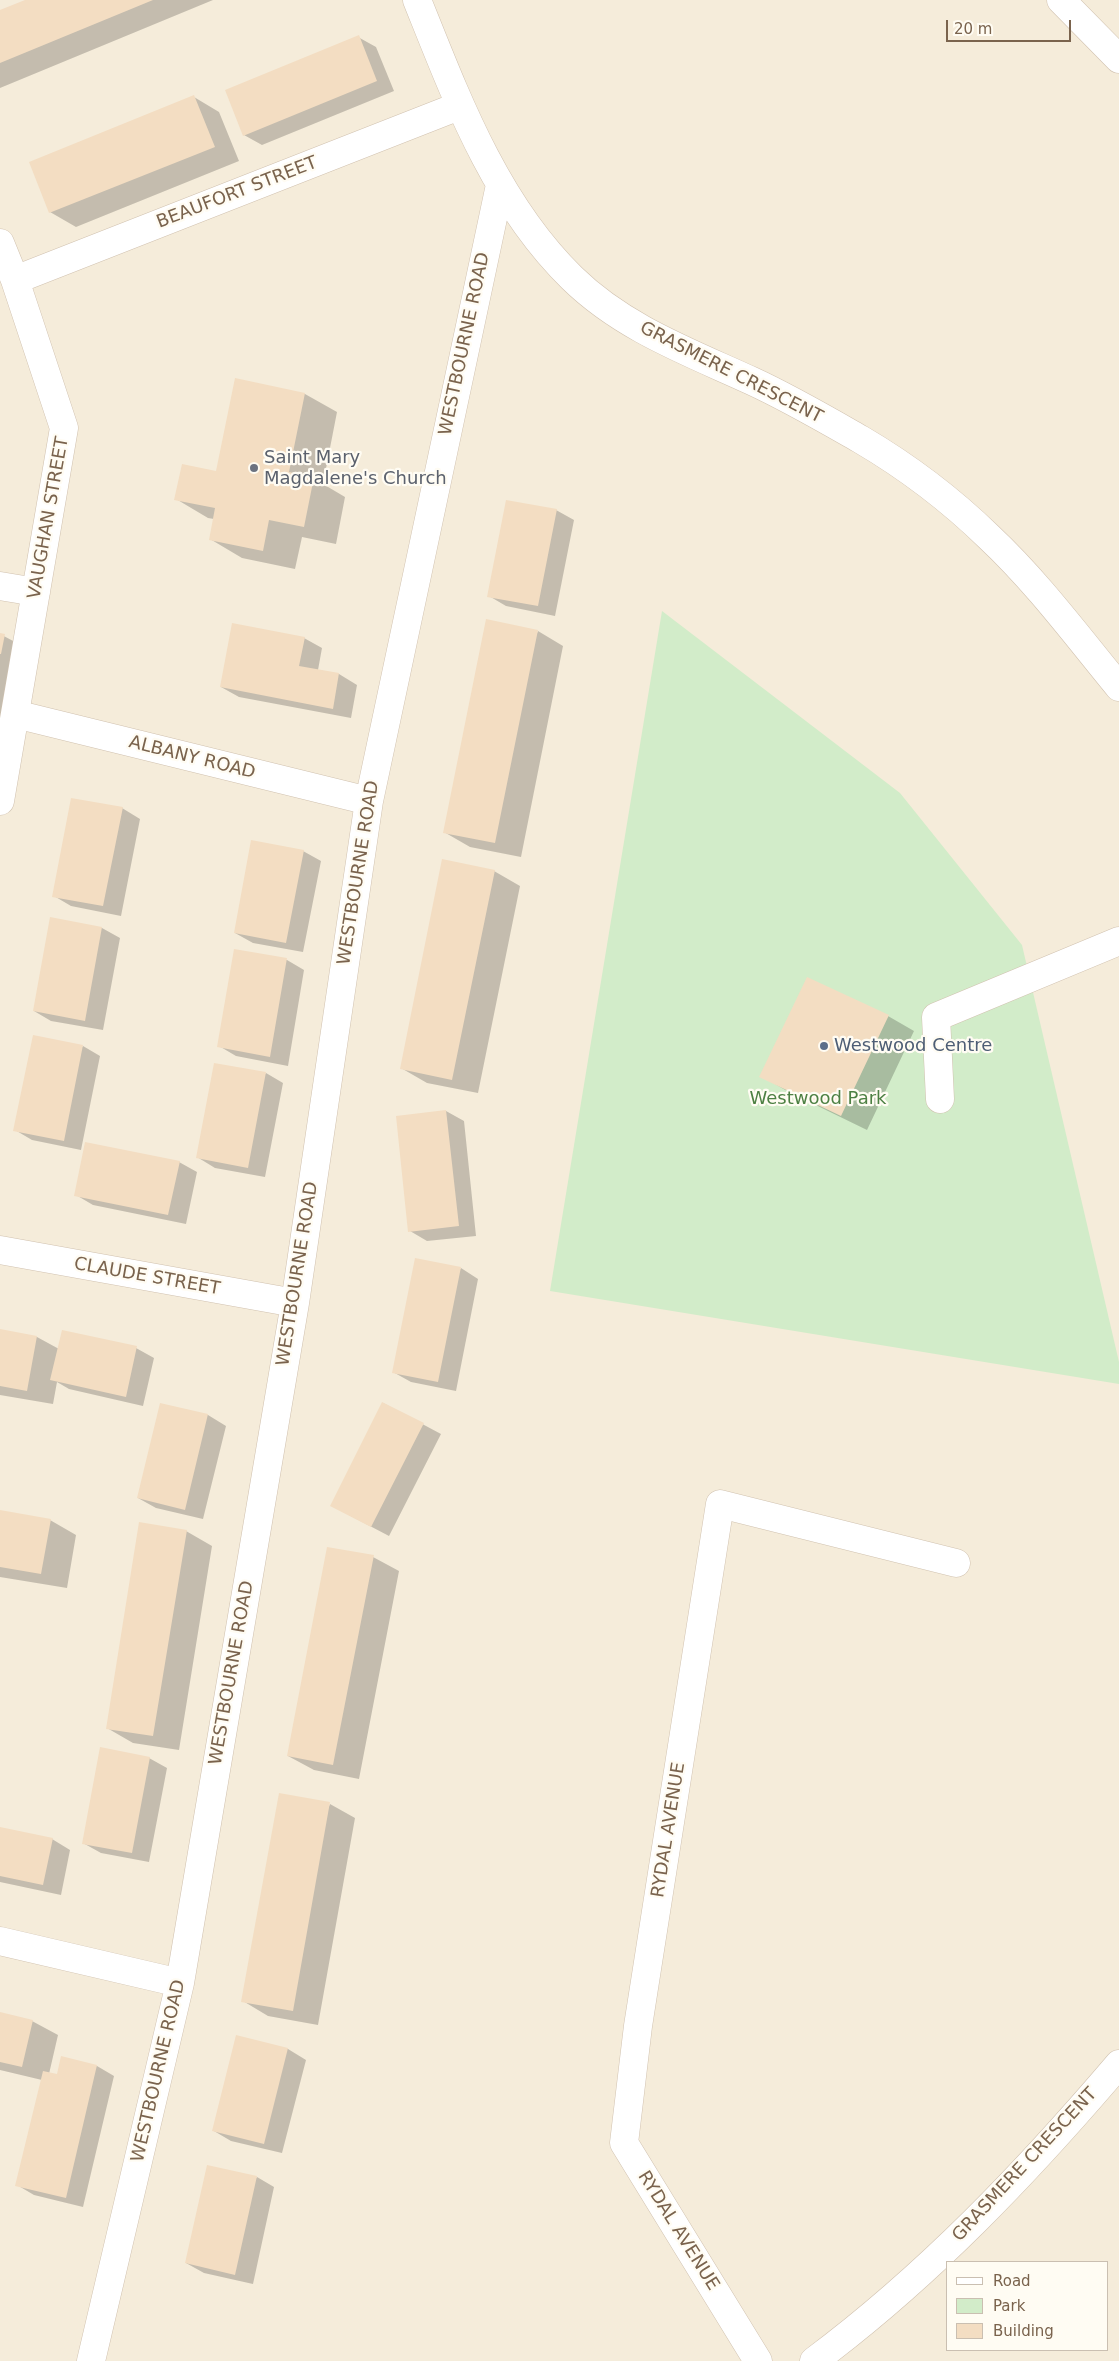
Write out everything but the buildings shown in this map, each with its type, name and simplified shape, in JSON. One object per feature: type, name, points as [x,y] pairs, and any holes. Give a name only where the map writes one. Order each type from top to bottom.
[{"type":"street","name":"GRASMERE CRESCENT","points":[[417,0],[459,106],[500,186],[545,248],[572,279],[610,309],[656,338],[755,382],[860,439],[913,472],[990,537],[1046,599],[1119,687]]},
{"type":"street","points":[[1061,0],[1119,59]]},
{"type":"street","name":"BEAUFORT STREET","points":[[15,280],[459,106]]},
{"type":"street","name":"WESTBOURNE ROAD","points":[[92,2361],[180,1983],[295,1303],[369,801],[500,186]]},
{"type":"street","name":"VAUGHAN STREET","points":[[0,243],[15,280],[64,428],[0,801]]},
{"type":"street","points":[[0,586],[36,592]]},
{"type":"street","name":"ALBANY ROAD","points":[[15,714],[369,801]]},
{"type":"street","points":[[940,1099],[936,1017],[1119,941]]},
{"type":"street","name":"CLAUDE STREET","points":[[0,1250],[295,1303]]},
{"type":"street","name":"RYDAL AVENUE","points":[[758,2361],[624,2143],[638,2026],[720,1504],[956,1563]]},
{"type":"street","points":[[0,1941],[180,1983]]},
{"type":"street","name":"GRASMERE CRESCENT","points":[[814,2361],[855,2330],[942,2253],[1056,2138],[1119,2064]]},
{"type":"shaded area","points":[[0,0],[1119,0],[1119,2361],[0,2361]]},
{"type":"green space","name":"Westwood Park","points":[[662,611],[900,793],[1022,945],[1119,1362],[1119,1384],[550,1291]]},
{"type":"place","name":"Saint Mary Magdalene's Church","points":[[254,468]]},
{"type":"place","name":"Westwood Centre","points":[[824,1046]]}]
